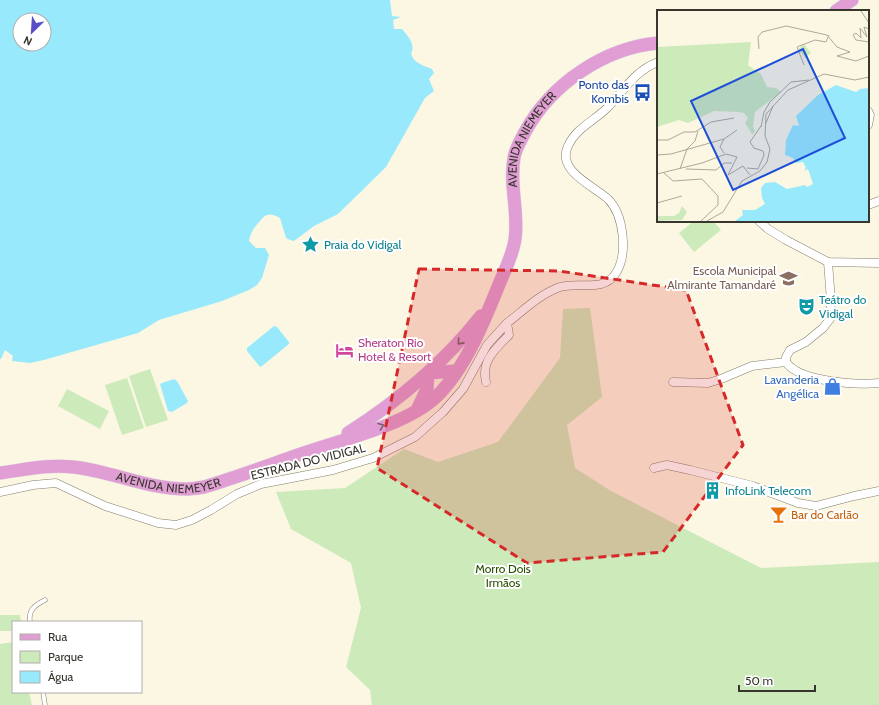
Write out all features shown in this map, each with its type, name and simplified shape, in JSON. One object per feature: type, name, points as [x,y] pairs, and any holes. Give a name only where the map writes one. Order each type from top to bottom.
[{"type":"main road","points":[[837,10],[852,0]]},
{"type":"main road","name":"AVENIDA NIEMEYER","points":[[0,473],[53,466],[74,467],[169,488],[187,489],[204,487],[390,423],[417,411],[439,394],[462,364],[483,324],[512,253],[515,239],[515,201],[512,177],[514,156],[528,126],[540,109],[556,91],[573,77],[599,61],[625,49],[657,43]]},
{"type":"main road","name":"AVENIDA NIEMEYER","points":[[331,444],[393,402],[428,373],[463,339],[493,300]]},
{"type":"main road","points":[[417,411],[427,389],[428,373],[456,371]]},
{"type":"street","name":"ESTRADA DO VIDIGAL","points":[[0,492],[33,485],[56,483],[105,506],[158,523],[176,525],[192,520],[237,494],[261,484],[333,470],[373,458],[415,437],[443,412],[463,389],[487,345],[507,323],[548,292],[561,287],[605,283],[612,279],[616,273],[622,259],[624,246],[620,222],[616,212],[608,200],[573,172],[566,158],[567,147],[574,135],[586,123],[606,109],[636,75],[647,66],[657,62]]},
{"type":"street","points":[[869,205],[879,201]]},
{"type":"street","points":[[759,222],[786,240],[828,262],[879,263]]},
{"type":"street","points":[[828,262],[831,301],[830,319],[823,328],[806,342],[790,350],[786,357],[786,362],[789,367],[796,372],[828,381],[871,384],[879,383]]},
{"type":"street","points":[[486,382],[484,374],[486,365],[494,351],[509,335],[507,323]]},
{"type":"street","points":[[673,382],[708,383],[721,380],[752,366],[786,362]]},
{"type":"street","points":[[654,468],[667,465],[690,470],[753,486],[798,503],[816,506],[879,491]]},
{"type":"lane","points":[[30,621],[29,616],[32,610],[36,605],[45,600]]},
{"type":"lane","points":[[43,693],[45,705]]},
{"type":"highlighted area","points":[[419,269],[559,271],[686,290],[743,445],[663,552],[527,563],[377,468]]},
{"type":"green space","points":[[693,222],[714,222],[721,230],[694,252],[679,233]]},
{"type":"green space","name":"Morro Dois Irmãos","points":[[590,308],[602,397],[567,425],[575,468],[611,491],[761,568],[879,562],[879,705],[372,705],[370,690],[346,667],[361,608],[351,563],[291,529],[276,492],[345,488],[404,449],[438,462],[498,442],[560,358],[563,309]]},
{"type":"green space","points":[[150,369],[168,420],[146,427],[129,376]]},
{"type":"green space","points":[[127,378],[144,428],[122,435],[105,385]]},
{"type":"green space","points":[[67,389],[109,411],[100,429],[58,406]]},
{"type":"green space","points":[[0,615],[20,615],[21,621],[12,621],[12,631],[0,631]]},
{"type":"green space","points":[[12,642],[12,693],[29,693],[32,705],[0,705],[0,644]]},
{"type":"water","points":[[0,0],[390,0],[392,16],[401,17],[393,20],[394,29],[402,29],[409,37],[413,47],[411,54],[414,60],[432,69],[434,73],[429,79],[434,91],[425,98],[386,167],[338,214],[314,226],[294,241],[286,238],[280,218],[274,215],[264,216],[253,230],[249,241],[256,248],[265,248],[269,255],[262,278],[257,285],[249,290],[222,301],[159,320],[138,333],[44,360],[30,363],[12,361],[13,356],[5,350],[1,359]]},
{"type":"water","points":[[274,326],[277,327],[289,344],[260,367],[247,351],[247,348]]},
{"type":"water","points":[[174,379],[177,381],[188,401],[172,412],[168,411],[160,384]]},
{"type":"place","name":"Ponto das Kombis","points":[[642,92]]},
{"type":"place","name":"Praia do Vidigal","points":[[311,245]]},
{"type":"place","name":"Escola Municipal Almirante Tamandaré","points":[[789,278]]},
{"type":"place","name":"Teátro do Vidigal","points":[[806,307]]},
{"type":"place","name":"Sheraton Rio Hotel & Resort","points":[[345,350]]},
{"type":"place","name":"Lavanderia Angélica","points":[[832,387]]},
{"type":"place","name":"InfoLink Telecom","points":[[712,491]]},
{"type":"place","name":"Bar do Carlão","points":[[778,515]]}]
